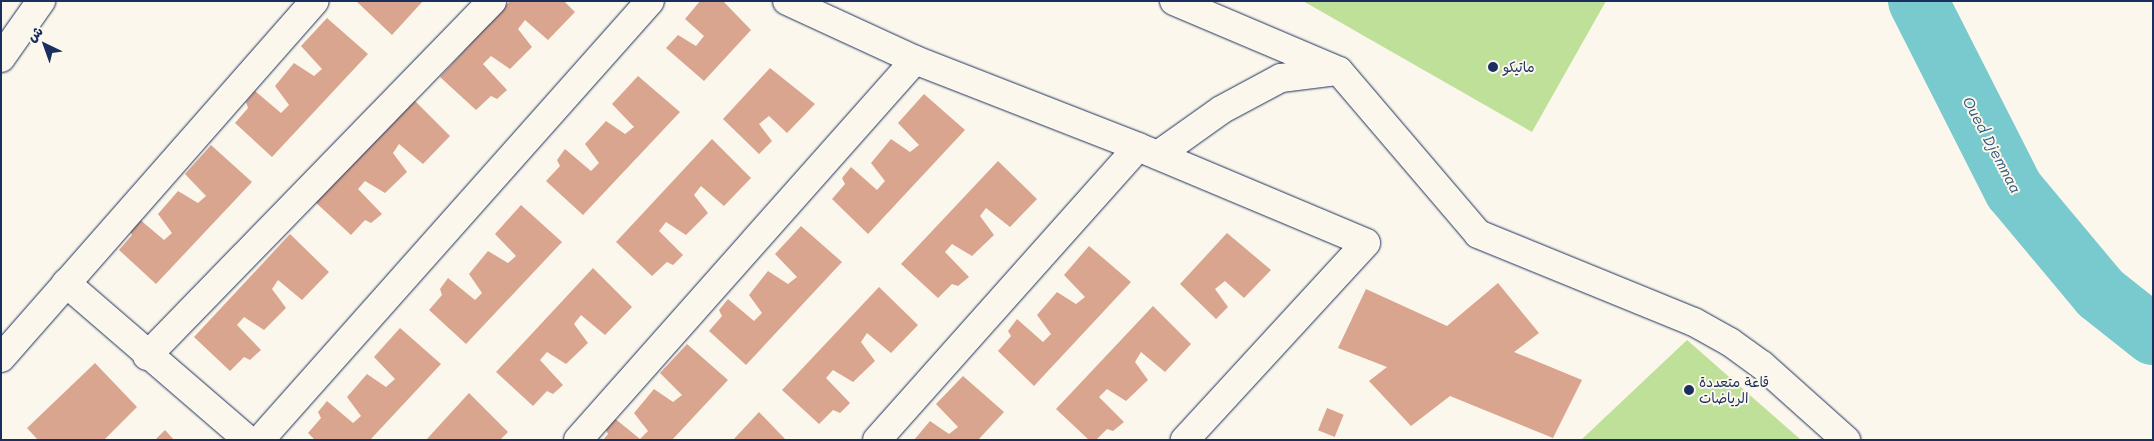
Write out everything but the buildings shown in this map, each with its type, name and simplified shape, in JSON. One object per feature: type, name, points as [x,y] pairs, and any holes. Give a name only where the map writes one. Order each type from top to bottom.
[{"type":"street","points":[[1,58],[41,1]]},
{"type":"street","points":[[1,358],[315,1]]},
{"type":"street","points":[[147,356],[492,1]]},
{"type":"street","points":[[260,440],[650,1]]},
{"type":"street","points":[[787,1],[915,60],[1148,151],[1366,243],[1185,440]]},
{"type":"street","points":[[1174,1],[1339,71],[1478,234],[1694,322],[1730,342],[1762,366],[1846,440]]},
{"type":"street","points":[[578,440],[915,60]]},
{"type":"street","points":[[877,440],[1148,151],[1281,78],[1339,71]]},
{"type":"street","points":[[66,283],[147,356],[248,440]]},
{"type":"green space","name":"ماتيكو","points":[[1303,1],[1606,1],[1532,132]]},
{"type":"green space","name":"قاعة متعددة الرياضات","points":[[1687,340],[1801,440],[1581,440]]},
{"type":"waterway","name":"Oued Djemnaa","points":[[1918,1],[2014,190],[2100,293],[2153,335]]},
{"type":"place","name":"ماتيكو","points":[[1493,67]]},
{"type":"place","name":"قاعة متعددة الرياضات","points":[[1689,390]]}]
